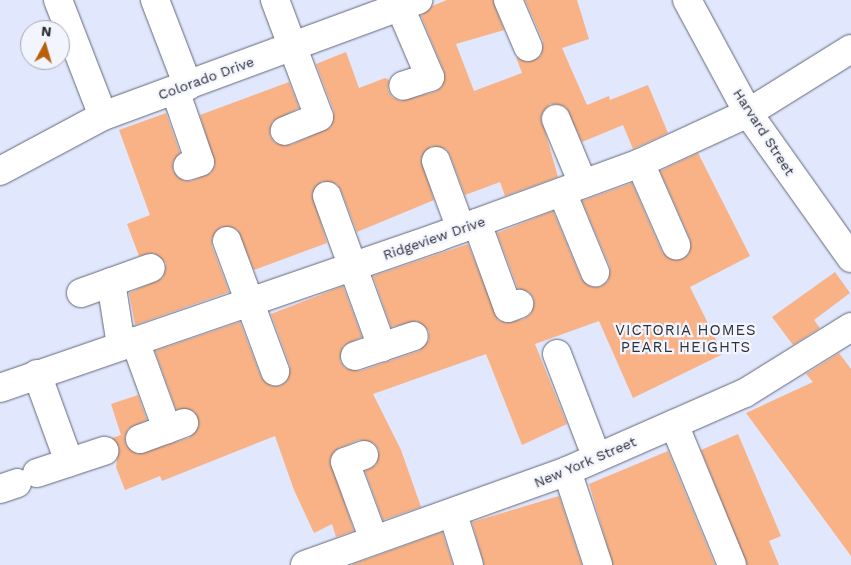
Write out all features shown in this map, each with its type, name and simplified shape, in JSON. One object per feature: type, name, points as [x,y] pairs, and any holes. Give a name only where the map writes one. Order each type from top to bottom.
[{"type":"street","points":[[58,0],[103,116]]},
{"type":"street","points":[[155,0],[182,88],[200,162],[188,166]]},
{"type":"street","points":[[275,0],[319,117],[285,130]]},
{"type":"street","points":[[508,0],[528,47]]},
{"type":"street","name":"Harvard Street","points":[[687,0],[748,113],[851,258]]},
{"type":"street","points":[[403,86],[430,77],[405,2]]},
{"type":"street","name":"Colorado Drive","points":[[0,171],[103,116],[182,88],[405,2]]},
{"type":"street","name":"Ridgeview Drive","points":[[0,388],[469,226],[640,163],[748,113],[851,49]]},
{"type":"street","points":[[556,118],[596,272]]},
{"type":"street","points":[[436,161],[508,308],[519,304]]},
{"type":"street","points":[[640,163],[676,245]]},
{"type":"street","points":[[327,196],[382,347]]},
{"type":"street","points":[[227,241],[275,371]]},
{"type":"street","points":[[80,293],[151,268]]},
{"type":"street","points":[[110,282],[128,343],[176,426],[140,439]]},
{"type":"street","name":"New York Street","points":[[305,565],[453,514],[597,458],[745,393],[851,327]]},
{"type":"street","points":[[355,356],[414,336]]},
{"type":"street","points":[[558,354],[597,458]]},
{"type":"street","points":[[37,374],[69,462]]},
{"type":"street","points":[[674,424],[732,565]]},
{"type":"street","points":[[18,482],[69,462],[104,451]]},
{"type":"street","points":[[364,455],[345,462],[374,540]]},
{"type":"street","points":[[567,471],[598,565]]},
{"type":"street","points":[[453,514],[469,565]]},
{"type":"building","points":[[447,0],[493,0],[504,30],[456,44],[474,91],[522,73],[516,57],[527,62],[541,56],[543,41],[525,0],[577,0],[589,39],[562,48],[587,105],[609,96],[610,100],[648,85],[668,133],[633,149],[623,125],[582,142],[566,107],[550,104],[541,117],[558,177],[505,196],[500,182],[465,195],[446,149],[431,146],[421,159],[434,200],[357,232],[337,184],[322,181],[312,194],[327,243],[254,270],[237,229],[221,227],[212,238],[212,246],[229,292],[135,325],[129,293],[163,278],[166,263],[154,253],[139,256],[127,224],[150,215],[119,130],[166,113],[180,153],[173,162],[173,171],[184,181],[192,181],[211,173],[215,165],[200,115],[289,82],[299,108],[272,122],[270,136],[275,143],[291,145],[331,127],[334,112],[316,64],[346,52],[359,88],[385,78],[389,80],[388,90],[392,97],[400,101],[435,92],[442,87],[444,71],[421,16],[432,6]]},
{"type":"building","points":[[698,153],[750,256],[690,287],[723,354],[633,398],[599,321],[535,344],[567,424],[522,445],[486,354],[373,394],[401,450],[421,507],[383,520],[365,471],[376,465],[379,450],[374,443],[359,440],[339,448],[330,459],[354,531],[336,537],[332,524],[314,533],[294,490],[275,436],[162,481],[160,476],[125,490],[116,467],[119,447],[112,438],[121,435],[111,404],[138,395],[147,420],[128,429],[125,437],[126,445],[137,454],[189,438],[199,426],[194,411],[176,409],[155,351],[240,322],[261,377],[272,386],[280,386],[287,381],[290,366],[271,314],[343,286],[362,337],[343,346],[340,361],[345,368],[360,371],[419,351],[429,340],[429,331],[417,321],[391,327],[373,276],[468,244],[498,320],[506,323],[524,319],[531,314],[534,299],[529,292],[518,289],[497,233],[553,211],[581,278],[592,287],[600,287],[608,281],[610,267],[582,201],[632,183],[662,252],[674,260],[682,259],[689,254],[690,239],[660,171]]},
{"type":"building","points":[[835,272],[850,293],[814,320],[820,328],[793,345],[772,317]]},
{"type":"building","points":[[839,353],[851,369],[851,556],[746,413],[813,382],[806,374]]},
{"type":"building","points":[[738,434],[781,536],[769,541],[779,565],[747,565],[701,450]]},
{"type":"building","points":[[668,451],[715,565],[613,565],[589,484]]},
{"type":"building","points":[[559,496],[582,565],[484,565],[472,522]]},
{"type":"building","points":[[442,532],[453,565],[351,565]]},
{"type":"district","name":"VICTORIA HOMES PEARL HEIGHTS","points":[[686,338]]}]
